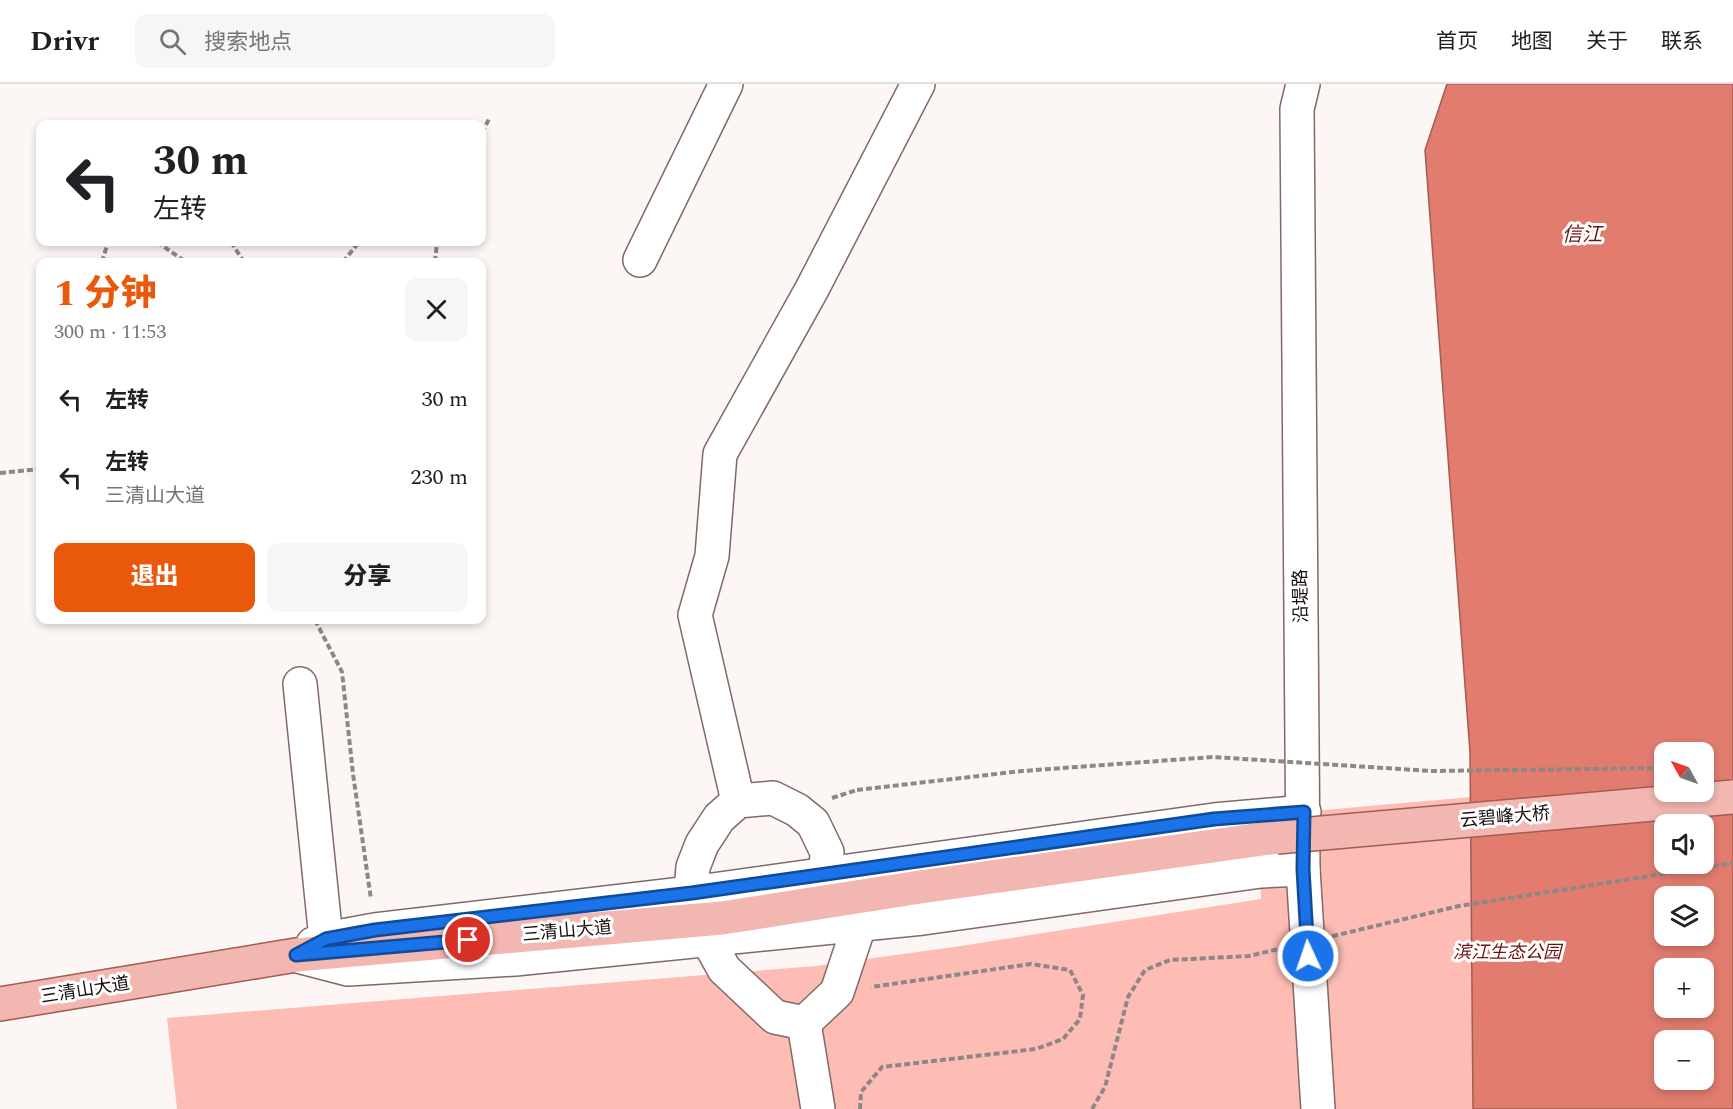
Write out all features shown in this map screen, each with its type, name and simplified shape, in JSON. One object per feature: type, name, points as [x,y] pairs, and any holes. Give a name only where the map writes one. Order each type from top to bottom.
[{"type":"main road","name":"云碧峰大桥","points":[[920,887],[1277,837],[1733,797]]},
{"type":"main road","name":"三清山大道","points":[[0,1004],[296,955],[722,918],[920,887]]},
{"type":"street","points":[[640,260],[726,84]]},
{"type":"street","points":[[738,801],[696,615],[712,556],[720,454],[812,289],[918,84]]},
{"type":"street","name":"沿堤路","points":[[1303,84],[1297,109],[1303,869],[1318,1109]]},
{"type":"street","points":[[300,684],[326,939]]},
{"type":"street","points":[[692,893],[693,867],[702,844],[719,818],[738,801],[773,798],[797,810],[813,823],[827,852],[826,873]]},
{"type":"street","points":[[296,955],[326,939],[375,930],[692,893],[1214,819],[1304,812]]},
{"type":"street","points":[[296,955],[348,969],[515,958],[934,917],[1261,871],[1303,869]]},
{"type":"street","points":[[804,1023],[837,992],[860,923]]},
{"type":"street","points":[[708,940],[724,969],[775,1017],[804,1023]]},
{"type":"street","points":[[804,1023],[818,1109]]},
{"type":"path","points":[[486,125],[490,117]]},
{"type":"path","points":[[163,246],[180,258]]},
{"type":"path","points":[[0,473],[36,468]]},
{"type":"path","points":[[317,624],[342,672],[353,774],[375,930]]},
{"type":"path","points":[[856,790],[1022,771],[1213,757],[1431,771],[1654,768]]},
{"type":"path","points":[[1092,1109],[1105,1088],[1128,997],[1145,970],[1170,960],[1249,956],[1459,906],[1733,863]]},
{"type":"path","points":[[837,992],[1031,964],[1070,970],[1083,995],[1080,1019],[1063,1039],[1036,1049],[882,1067],[861,1092],[860,1109]]},
{"type":"green space","name":"滨江生态公园","points":[[1654,781],[1654,802],[1705,802],[1706,814],[1654,814],[1654,874],[1712,874],[1713,886],[1654,886],[1654,946],[1714,946],[1714,901],[1733,1109],[177,1109],[167,1018],[816,966],[1261,899],[1257,816]]},
{"type":"water","name":"信江","points":[[1447,84],[1733,84],[1733,1109],[1473,1109],[1470,752],[1425,150]]},
{"type":"route","points":[[468,940],[296,955],[326,939],[375,930],[692,893],[1214,819],[1304,812],[1303,869],[1308,956]]}]
